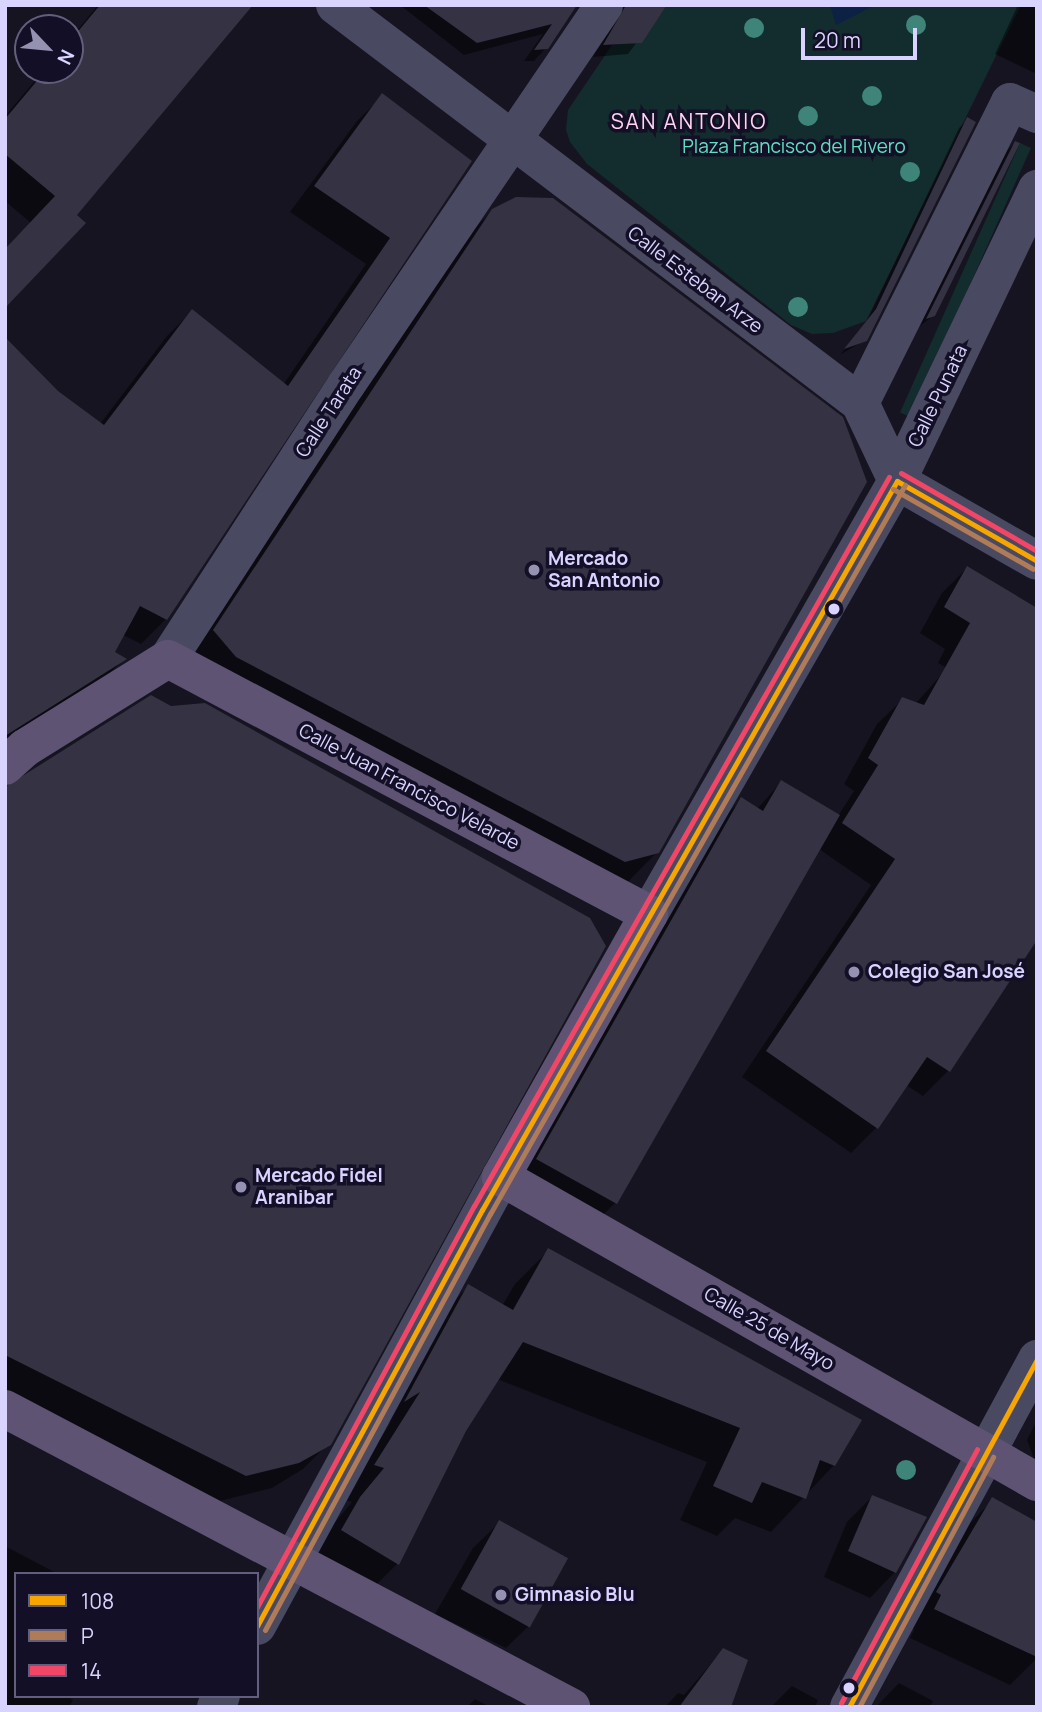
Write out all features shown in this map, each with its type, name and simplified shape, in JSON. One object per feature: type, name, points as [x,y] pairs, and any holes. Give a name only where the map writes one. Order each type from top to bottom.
[{"type":"main road","name":"Calle Tarata","points":[[5,766],[25,748],[168,659]]},
{"type":"main road","name":"Calle Juan Francisco Velarde","points":[[168,659],[649,914]]},
{"type":"main road","name":"Calle Punata","points":[[501,1177],[649,914]]},
{"type":"main road","name":"Calle 25 de Mayo","points":[[501,1177],[1037,1482]]},
{"type":"main road","points":[[5,1409],[571,1707]]},
{"type":"street","name":"Calle Esteban Arze","points":[[335,5],[512,142],[860,403],[897,481]]},
{"type":"street","name":"Calle Tarata","points":[[168,659],[346,384],[604,5]]},
{"type":"street","points":[[860,403],[1023,108]]},
{"type":"street","name":"Calle Punata","points":[[649,914],[897,481],[1037,189]]},
{"type":"street","points":[[897,481],[1037,561]]},
{"type":"street","name":"Calle Punata","points":[[259,1622],[501,1177]]},
{"type":"street","points":[[849,1707],[1037,1359]]},
{"type":"green space","name":"Plaza Francisco del Rivero","points":[[667,5],[1021,5],[866,321],[833,333],[812,334],[791,325],[587,164],[570,142],[566,130],[568,110],[612,45],[642,42]]},
{"type":"green space","points":[[1020,143],[1031,148],[911,417],[900,412]]},
{"type":"water","points":[[830,5],[875,5],[836,25]]},
{"type":"building","points":[[100,5],[253,5],[77,215],[86,223],[5,308],[5,249],[55,196],[5,154],[5,119],[34,84],[84,84],[84,24]]},
{"type":"building","points":[[424,5],[577,5],[548,49],[534,50],[552,24],[477,43]]},
{"type":"building","points":[[626,5],[667,5],[642,43],[603,45]]},
{"type":"building","points":[[382,93],[472,161],[167,620],[140,606],[115,652],[127,659],[5,736],[5,337],[58,391],[104,425],[192,309],[288,386],[390,238],[314,186]]},
{"type":"building","points":[[967,117],[976,122],[867,341],[844,349],[876,309]]},
{"type":"building","points":[[1015,141],[1020,143],[935,316],[926,319]]},
{"type":"building","name":"Mercado San Antonio","points":[[516,197],[553,198],[843,417],[867,482],[659,853],[625,862],[236,657],[213,630],[492,209]]},
{"type":"building","points":[[967,566],[1037,608],[1037,940],[950,1072],[927,1057],[878,1129],[766,1051],[895,859],[842,823],[878,765],[868,758],[902,697],[924,705],[970,623],[944,607]]},
{"type":"building","name":"Mercado Fidel Aranibar","points":[[151,695],[171,706],[205,703],[590,918],[606,946],[331,1445],[299,1463],[246,1476],[5,1355],[5,787]]},
{"type":"building","points":[[781,780],[840,815],[617,1204],[536,1159],[741,797],[763,811]]},
{"type":"building","points":[[548,1248],[862,1420],[835,1466],[820,1460],[806,1499],[762,1482],[752,1503],[713,1486],[740,1428],[523,1342],[466,1431],[399,1565],[341,1530],[360,1497],[384,1468],[374,1465],[420,1392],[404,1402],[468,1284],[513,1310]]},
{"type":"building","points":[[872,1495],[927,1517],[896,1573],[848,1551]]},
{"type":"building","points":[[992,1497],[1037,1522],[1037,1657],[934,1609],[941,1595],[936,1592]]},
{"type":"building","points":[[499,1520],[568,1558],[530,1627],[461,1589]]},
{"type":"building","points":[[723,1648],[748,1660],[731,1707],[679,1707]]},
{"type":"transit line","name":"14","points":[[901,473],[1037,551]]},
{"type":"transit line","name":"14","points":[[259,1603],[474,1206],[889,477]]},
{"type":"transit line","name":"108","points":[[897,481],[1037,561]]},
{"type":"transit line","name":"108","points":[[259,1622],[482,1210],[897,481]]},
{"type":"transit line","name":"P","points":[[265,1630],[490,1214],[905,485]]},
{"type":"transit line","name":"P","points":[[893,489],[1033,569]]},
{"type":"transit line","name":"108","points":[[849,1707],[1037,1359]]},
{"type":"transit line","name":"14","points":[[841,1703],[977,1449]]},
{"type":"transit line","name":"P","points":[[859,1707],[993,1457]]},
{"type":"place","name":"Mercado San Antonio","points":[[534,570]]},
{"type":"place","name":"Colegio San José","points":[[854,972]]},
{"type":"place","name":"Mercado Fidel Aranibar","points":[[241,1187]]},
{"type":"place","name":"Gimnasio Blu","points":[[501,1595]]},
{"type":"district","name":"SAN ANTONIO","points":[[689,121]]}]
